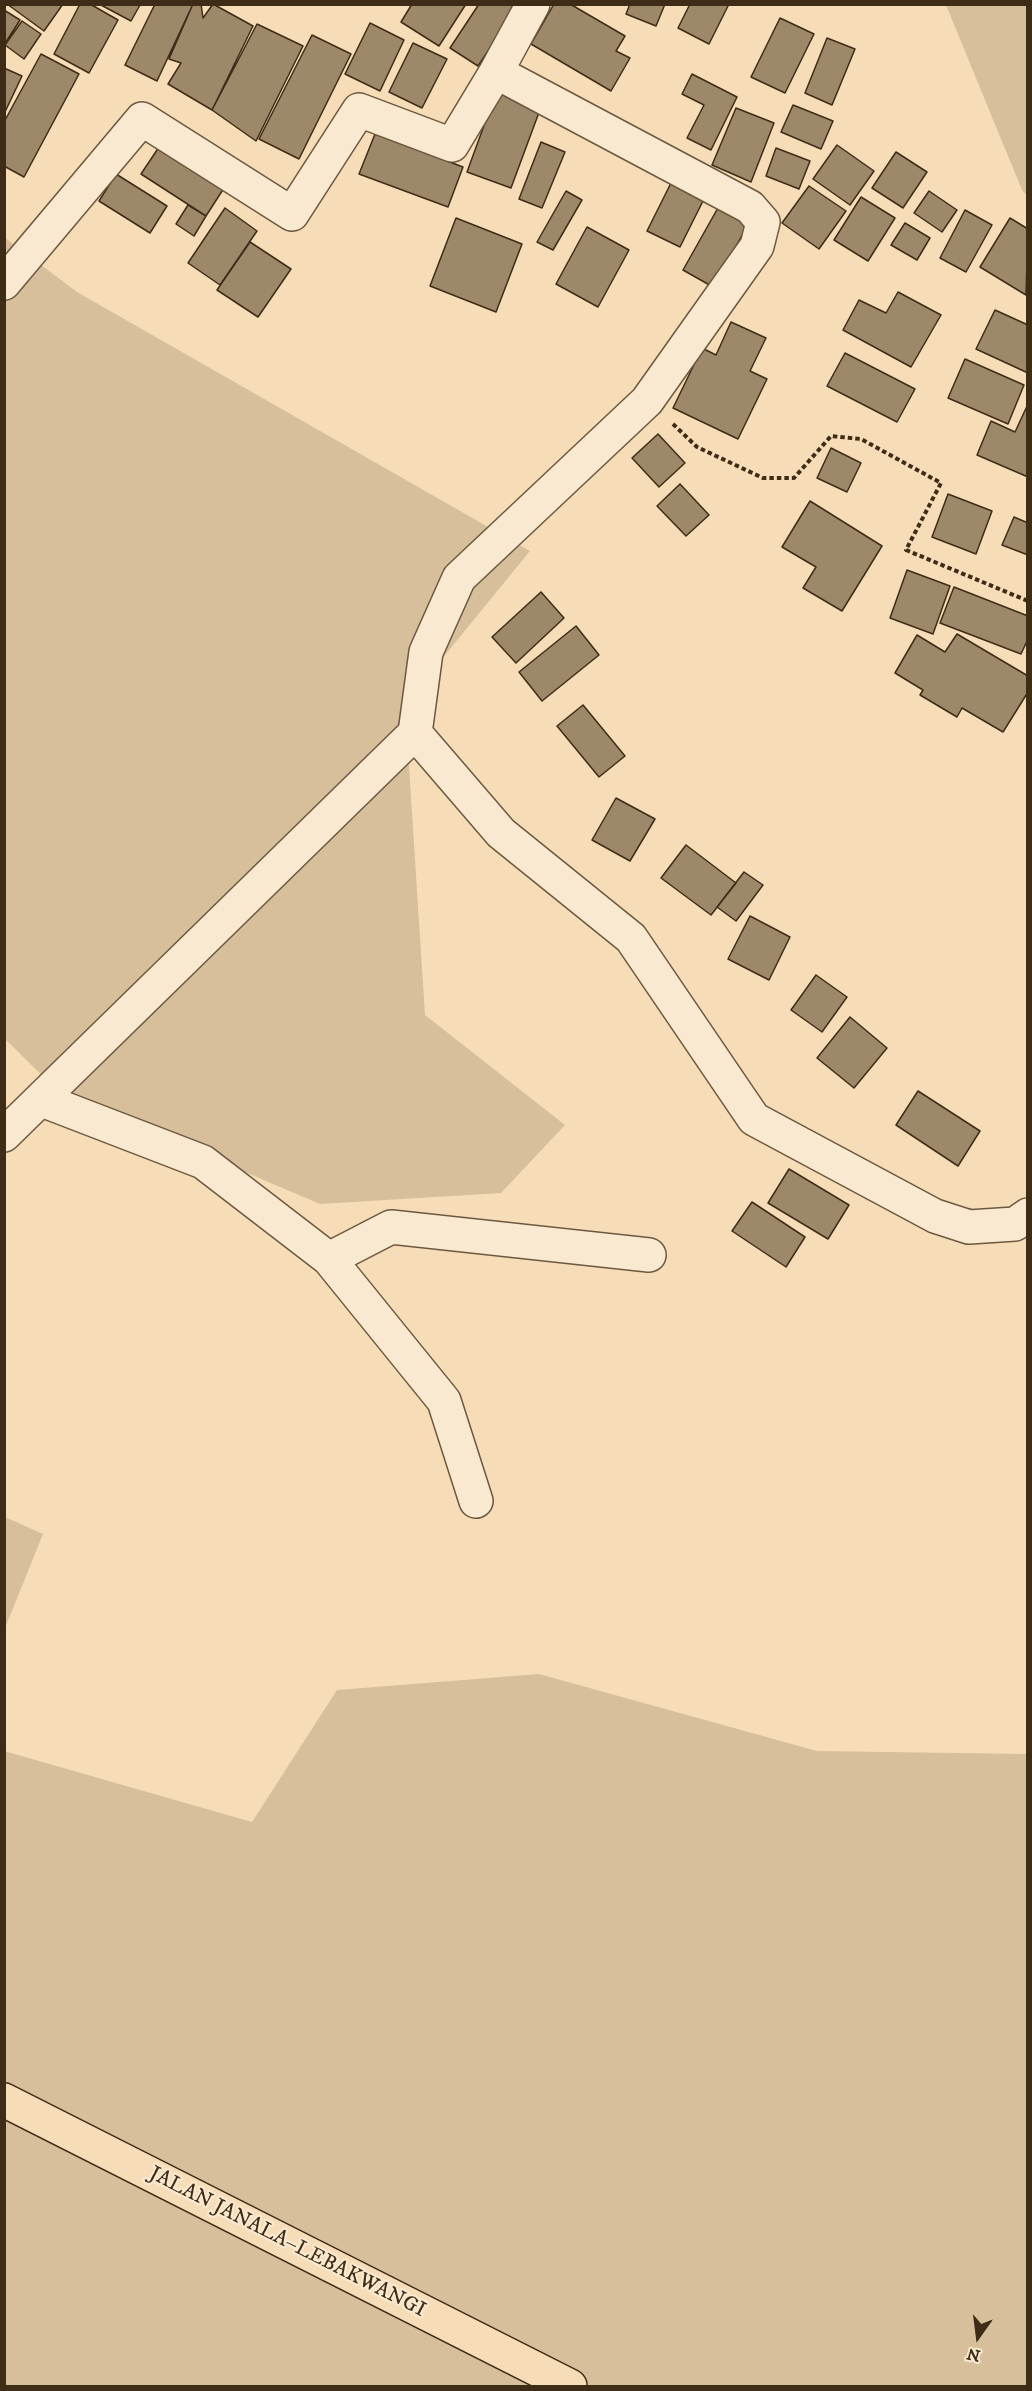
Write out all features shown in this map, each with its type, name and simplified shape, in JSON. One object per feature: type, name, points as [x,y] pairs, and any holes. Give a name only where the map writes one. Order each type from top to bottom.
[{"type":"main road","name":"JALAN JANALA–LEBAKWANGI","points":[[4,2100],[570,2386]]},
{"type":"street","points":[[4,283],[142,119],[292,214],[359,110],[452,145],[533,4]]},
{"type":"street","points":[[4,1135],[415,733],[426,652],[459,578],[647,401],[757,246],[763,222],[750,207],[496,72]]},
{"type":"street","points":[[415,733],[501,832],[631,938],[754,1119],[935,1216],[969,1227],[1015,1224],[1028,1215]]},
{"type":"street","points":[[42,1100],[203,1162],[329,1259],[444,1401],[476,1501]]},
{"type":"street","points":[[329,1259],[391,1227],[649,1255]]},
{"type":"path","points":[[647,401],[697,447],[763,478],[794,477],[831,436],[861,439],[941,483],[906,550],[1028,601]]},
{"type":"shaded area","points":[[946,5],[1027,5],[1027,196],[1022,190]]},
{"type":"shaded area","points":[[4,237],[77,292],[530,551],[405,704],[425,1015],[565,1125],[501,1193],[320,1204],[60,1093],[5,1039]]},
{"type":"shaded area","points":[[5,1517],[43,1534],[5,1628]]},
{"type":"shaded area","points":[[539,1674],[817,1751],[1027,1754],[1027,2386],[5,2386],[4,1751],[252,1822],[337,1690]]},
{"type":"building","points":[[7,4],[63,4],[44,31]]},
{"type":"building","points":[[80,4],[90,4],[118,20],[89,73],[54,54]]},
{"type":"building","points":[[99,4],[138,4],[140,5],[131,21]]},
{"type":"building","points":[[155,4],[193,4],[157,81],[125,65]]},
{"type":"building","points":[[193,4],[201,4],[203,18],[213,4],[253,26],[212,110],[168,84],[181,63],[169,59]]},
{"type":"building","points":[[412,4],[466,4],[439,46],[401,22]]},
{"type":"building","points":[[479,4],[509,4],[516,9],[478,66],[450,48]]},
{"type":"building","points":[[554,4],[570,4],[625,36],[616,51],[630,58],[611,91],[531,44]]},
{"type":"building","points":[[630,4],[665,4],[656,26],[626,14]]},
{"type":"building","points":[[690,4],[729,4],[709,44],[678,28]]},
{"type":"building","points":[[4,10],[20,20],[4,45]]},
{"type":"building","points":[[780,18],[814,34],[785,93],[751,77]]},
{"type":"building","points":[[22,21],[41,34],[24,59],[5,45]]},
{"type":"building","points":[[370,23],[404,40],[380,91],[345,74]]},
{"type":"building","points":[[257,24],[303,46],[256,141],[212,110]]},
{"type":"building","points":[[312,35],[351,54],[299,159],[259,139]]},
{"type":"building","points":[[827,38],[855,49],[832,105],[805,93]]},
{"type":"building","points":[[413,43],[447,59],[422,108],[389,92]]},
{"type":"building","points":[[41,54],[79,74],[24,177],[4,166],[4,122]]},
{"type":"building","points":[[4,68],[22,76],[5,112],[4,112]]},
{"type":"building","points":[[692,74],[737,97],[711,150],[687,138],[704,105],[682,94]]},
{"type":"building","points":[[497,90],[541,107],[511,188],[467,172]]},
{"type":"building","points":[[793,105],[833,121],[821,149],[781,132]]},
{"type":"building","points":[[736,108],[774,123],[751,182],[712,165]]},
{"type":"building","points":[[375,134],[463,167],[448,207],[359,174]]},
{"type":"building","points":[[541,142],[565,152],[542,208],[519,199]]},
{"type":"building","points":[[837,145],[874,171],[850,205],[813,179]]},
{"type":"building","points":[[159,147],[224,188],[206,216],[141,174]]},
{"type":"building","points":[[776,148],[810,161],[799,189],[766,176]]},
{"type":"building","points":[[896,152],[927,172],[903,208],[872,188]]},
{"type":"building","points":[[116,174],[167,206],[150,233],[99,201]]},
{"type":"building","points":[[673,179],[706,195],[680,247],[647,231]]},
{"type":"building","points":[[809,186],[846,211],[819,249],[782,223]]},
{"type":"building","points":[[566,191],[582,200],[553,250],[537,242]]},
{"type":"building","points":[[929,191],[957,210],[942,232],[914,213]]},
{"type":"building","points":[[861,197],[895,218],[868,261],[834,240]]},
{"type":"building","points":[[188,205],[206,216],[194,236],[176,224]]},
{"type":"building","points":[[719,206],[749,223],[713,287],[683,270]]},
{"type":"building","points":[[225,208],[257,231],[220,285],[188,263]]},
{"type":"building","points":[[965,210],[992,225],[966,272],[940,258]]},
{"type":"building","points":[[456,218],[522,244],[496,312],[430,286]]},
{"type":"building","points":[[1010,218],[1028,229],[1026,295],[980,267]]},
{"type":"building","points":[[905,223],[930,238],[917,260],[891,245]]},
{"type":"building","points":[[587,227],[629,250],[598,307],[556,284]]},
{"type":"building","points":[[250,242],[291,269],[258,317],[217,290]]},
{"type":"building","points":[[898,292],[941,315],[911,367],[843,330],[859,300],[886,313]]},
{"type":"building","points":[[995,310],[1028,325],[1028,373],[976,349]]},
{"type":"building","points":[[731,322],[766,338],[750,371],[767,379],[738,439],[673,408],[702,348],[716,355]]},
{"type":"building","points":[[845,353],[915,389],[897,422],[827,386]]},
{"type":"building","points":[[965,359],[1024,385],[1008,424],[948,398]]},
{"type":"building","points":[[1028,404],[1028,477],[977,455],[991,421],[1015,432]]},
{"type":"building","points":[[658,434],[685,463],[659,487],[632,458]]},
{"type":"building","points":[[831,448],[861,463],[847,492],[817,478]]},
{"type":"building","points":[[680,484],[709,515],[686,536],[657,506]]},
{"type":"building","points":[[948,494],[992,511],[976,554],[932,537]]},
{"type":"building","points":[[810,501],[882,546],[842,611],[803,588],[816,567],[782,547]]},
{"type":"building","points":[[1014,517],[1028,523],[1028,555],[1002,545]]},
{"type":"building","points":[[907,570],[950,586],[933,634],[890,618]]},
{"type":"building","points":[[954,587],[1028,616],[1028,639],[1021,654],[940,623]]},
{"type":"building","points":[[541,592],[564,618],[516,663],[492,637]]},
{"type":"building","points":[[576,626],[599,655],[542,701],[519,672]]},
{"type":"building","points":[[957,634],[1028,676],[1028,692],[1003,732],[962,708],[957,717],[920,695],[923,690],[895,673],[917,635],[945,652]]},
{"type":"building","points":[[583,705],[625,756],[599,777],[557,726]]},
{"type":"building","points":[[616,798],[655,819],[630,861],[592,840]]},
{"type":"building","points":[[686,845],[736,883],[711,915],[661,878]]},
{"type":"building","points":[[744,872],[763,885],[736,921],[717,907]]},
{"type":"building","points":[[750,916],[790,937],[769,980],[728,959]]},
{"type":"building","points":[[816,975],[847,997],[822,1032],[791,1010]]},
{"type":"building","points":[[850,1017],[887,1048],[854,1088],[817,1058]]},
{"type":"building","points":[[918,1091],[980,1131],[958,1166],[896,1125]]},
{"type":"building","points":[[789,1169],[849,1205],[828,1239],[768,1203]]},
{"type":"building","points":[[752,1202],[805,1237],[786,1267],[732,1231]]}]
